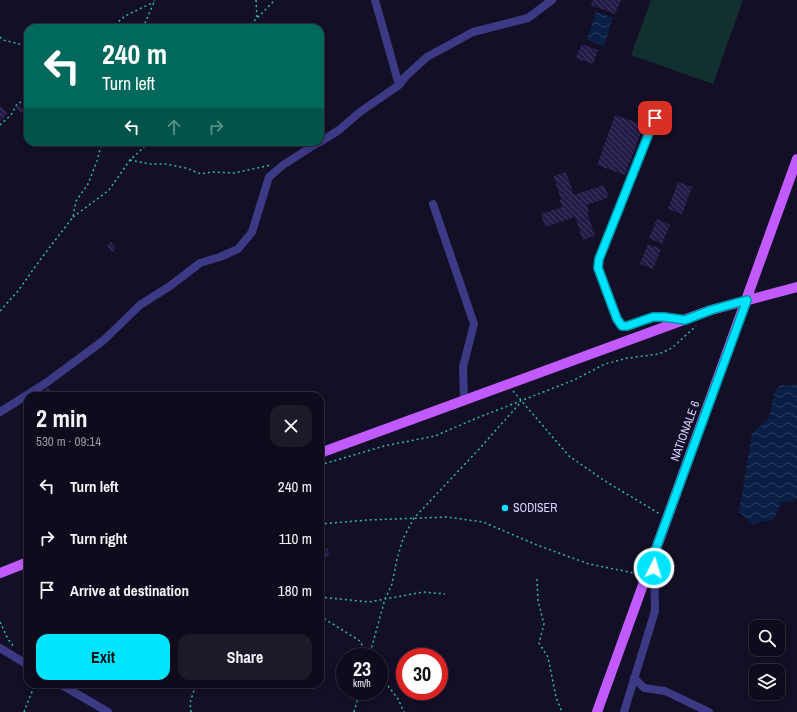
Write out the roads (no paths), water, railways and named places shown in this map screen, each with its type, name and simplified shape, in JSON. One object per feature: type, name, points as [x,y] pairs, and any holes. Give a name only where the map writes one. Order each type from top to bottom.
[{"type":"main road","name":"NATIONALE 6","points":[[597,712],[797,159]]},
{"type":"main road","points":[[324,452],[711,310],[797,287]]},
{"type":"main road","points":[[1,571],[24,563]]},
{"type":"street","points":[[375,0],[399,85]]},
{"type":"street","points":[[324,139],[399,85],[427,58],[446,46],[473,32],[528,18],[552,0]]},
{"type":"street","points":[[655,118],[599,259],[598,268],[617,319],[622,326],[627,326],[653,317],[685,320]]},
{"type":"street","points":[[32,392],[104,340],[140,305],[170,286],[200,263],[220,257],[238,249],[252,232],[270,177],[282,165],[313,146]]},
{"type":"street","points":[[433,204],[474,324],[464,367],[464,400]]},
{"type":"street","points":[[0,412],[24,397]]},
{"type":"street","points":[[624,712],[654,611],[654,554]]},
{"type":"street","points":[[0,648],[24,663]]},
{"type":"street","points":[[634,678],[644,688],[665,692],[709,712]]},
{"type":"street","points":[[67,688],[108,712]]},
{"type":"water","points":[[596,12],[613,17],[604,46],[587,40]]},
{"type":"water","points":[[781,385],[797,385],[797,499],[781,503],[774,519],[752,524],[739,512],[752,433],[769,418],[775,390]]},
{"type":"place","name":"SODISER","points":[[505,508]]}]
